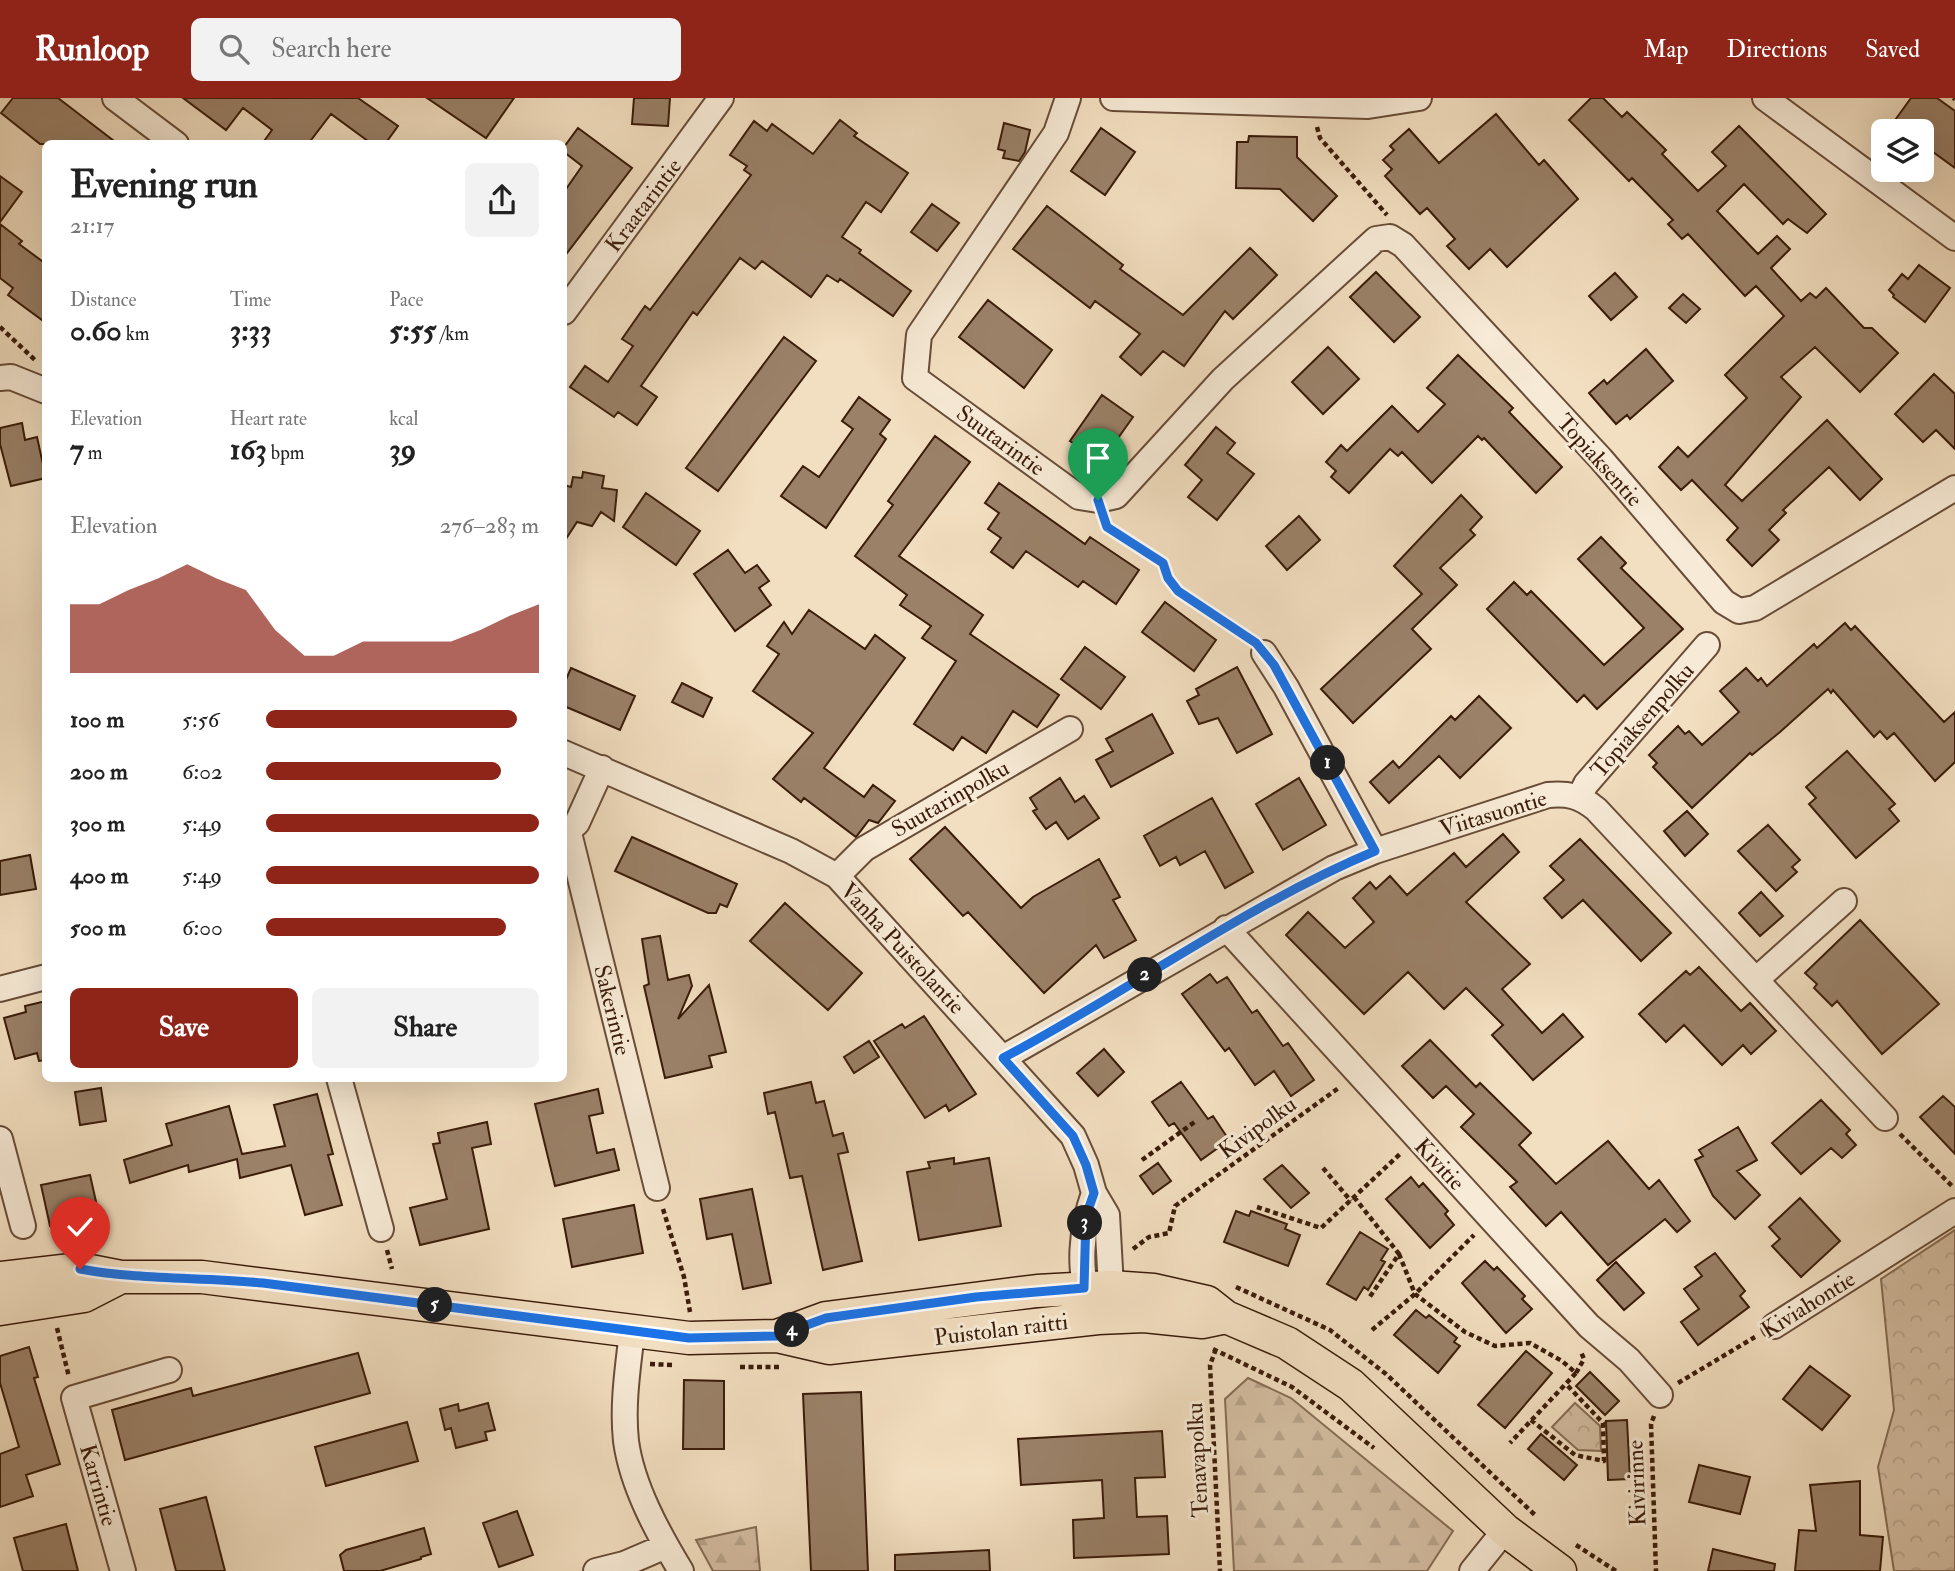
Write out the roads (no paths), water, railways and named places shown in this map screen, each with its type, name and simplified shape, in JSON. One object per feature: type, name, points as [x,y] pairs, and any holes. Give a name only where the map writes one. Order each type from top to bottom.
[{"type":"main road","name":"Puistolan raitti","points":[[0,1278],[80,1269],[121,1277],[202,1277],[632,1332],[689,1338],[777,1336],[829,1348],[1098,1318],[1143,1316],[1202,1322],[1226,1317]]},
{"type":"main road","name":"Puistolan raitti","points":[[0,1310],[85,1296],[121,1277]]},
{"type":"main road","name":"Puistolan raitti","points":[[777,1336],[826,1318],[976,1297],[1097,1288],[1154,1290],[1207,1302],[1226,1317],[1287,1343],[1351,1385],[1505,1530],[1560,1571]]},
{"type":"street","points":[[115,98],[171,140]]},
{"type":"street","name":"Kraatarintie","points":[[567,308],[721,98]]},
{"type":"street","name":"Suutarintie","points":[[1068,98],[1056,133],[919,335],[915,378],[1079,497],[1098,500],[1116,496],[1223,379],[1376,239],[1390,237]]},
{"type":"street","points":[[1113,98],[1368,106],[1419,98]]},
{"type":"street","points":[[1765,98],[1955,238]]},
{"type":"street","name":"Topiaksentie","points":[[1390,237],[1413,255],[1601,459],[1724,602],[1739,611],[1755,608],[1955,488]]},
{"type":"street","points":[[5,377],[42,390]]},
{"type":"street","name":"Topiaksenpolku","points":[[1580,796],[1586,784],[1707,645]]},
{"type":"street","points":[[1264,653],[1286,687],[1375,851]]},
{"type":"street","name":"Suutarinpolku","points":[[837,876],[864,849],[1070,729]]},
{"type":"street","name":"Vanha Puistolantie","points":[[567,754],[791,851],[837,876],[1073,1136],[1086,1165],[1094,1193],[1107,1215],[1097,1288],[1098,1318]]},
{"type":"street","points":[[567,833],[577,822],[603,768]]},
{"type":"street","name":"Viitasuontie","points":[[1003,1058],[1334,868],[1375,851],[1548,794],[1580,796],[1596,808],[1885,1118]]},
{"type":"street","name":"Sakerintie","points":[[567,838],[657,1188]]},
{"type":"street","points":[[1757,979],[1844,901]]},
{"type":"street","name":"Kivitie","points":[[1226,928],[1597,1334],[1629,1360],[1660,1395]]},
{"type":"street","points":[[0,989],[42,977]]},
{"type":"street","points":[[340,1082],[381,1229]]},
{"type":"street","points":[[0,1139],[23,1226]]},
{"type":"street","name":"Kiviahontie","points":[[1774,1326],[1955,1211]]},
{"type":"street","points":[[632,1332],[625,1411],[626,1441],[633,1473],[666,1546],[681,1571]]},
{"type":"street","name":"Karrintie","points":[[124,1571],[74,1398],[169,1370]]},
{"type":"street","points":[[1472,1571],[1505,1530]]},
{"type":"street","points":[[596,1571],[624,1564],[666,1546]]}]
